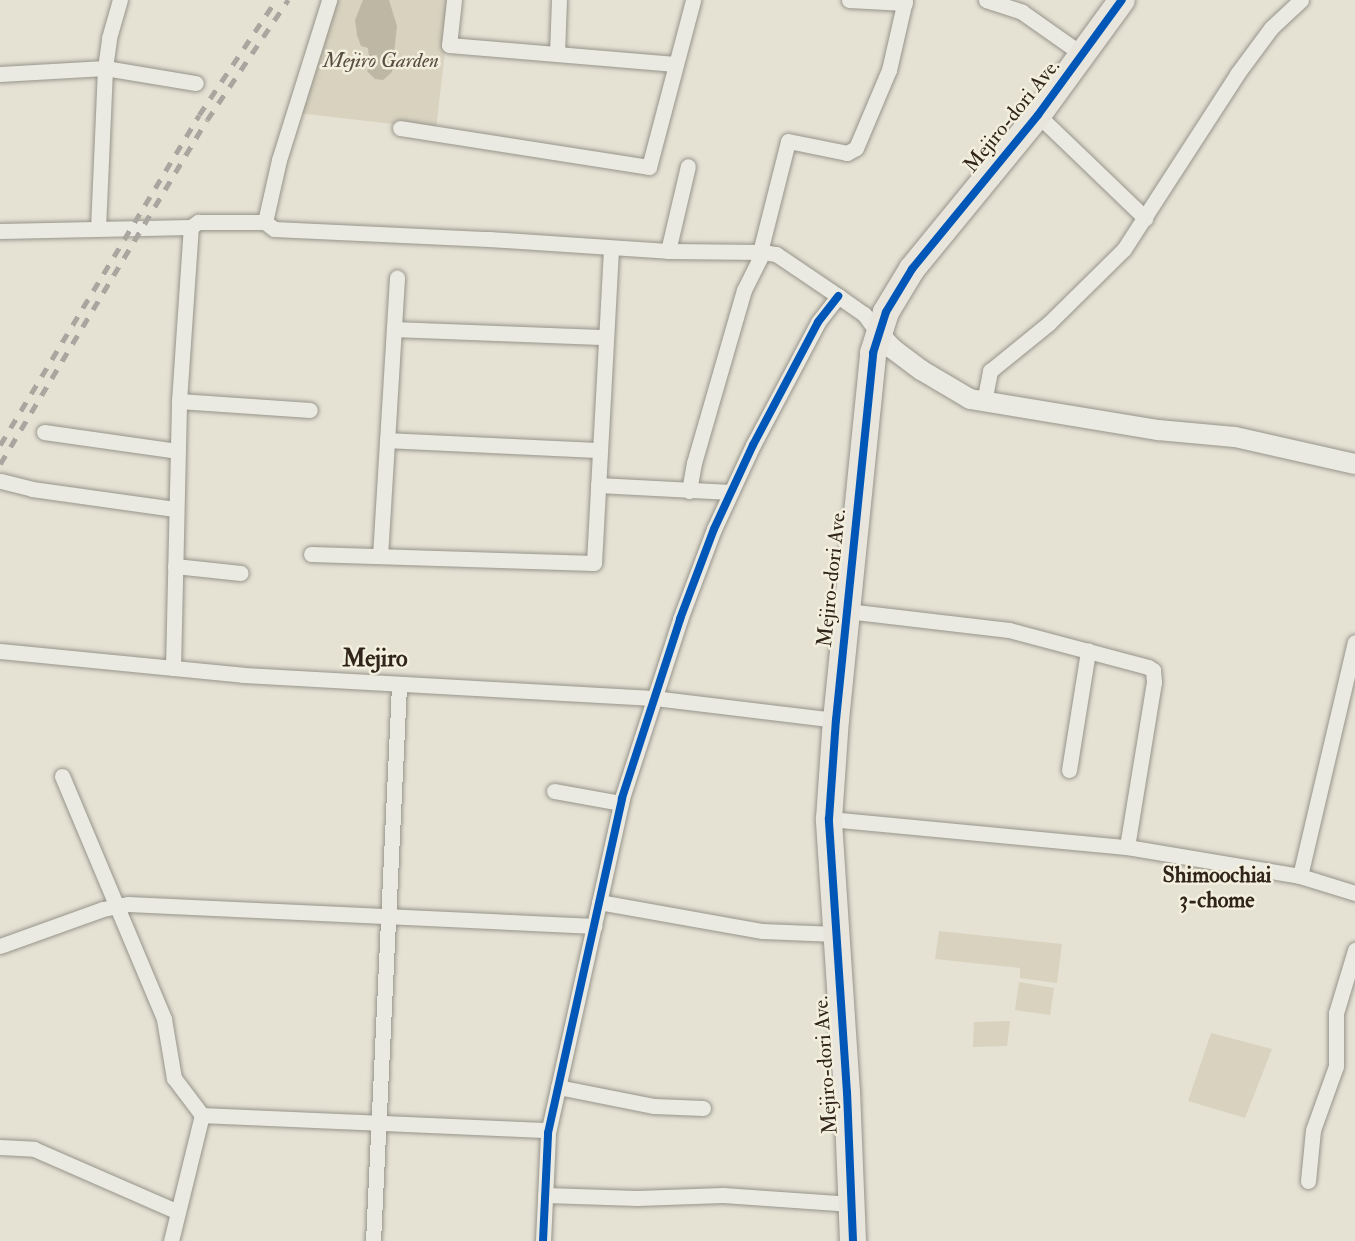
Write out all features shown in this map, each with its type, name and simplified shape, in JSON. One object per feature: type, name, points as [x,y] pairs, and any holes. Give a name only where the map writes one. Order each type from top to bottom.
[{"type":"main road","name":"Mejiro-dori Ave.","points":[[853,1241],[829,819],[836,720],[871,366],[878,333],[890,303],[912,268],[1038,115],[1122,0]]},
{"type":"street","points":[[98,229],[105,68],[120,0]]},
{"type":"street","points":[[265,222],[279,160],[330,0]]},
{"type":"street","points":[[454,0],[449,45],[675,64]]},
{"type":"street","points":[[557,54],[559,0]]},
{"type":"street","points":[[400,128],[649,167],[693,0]]},
{"type":"street","points":[[689,491],[694,463],[744,290],[761,252],[788,141],[847,153],[856,148],[889,69],[905,1],[849,0]]},
{"type":"street","points":[[986,0],[1022,12],[1083,55]]},
{"type":"street","points":[[984,402],[990,371],[1049,323],[1124,249],[1237,74],[1271,27],[1301,0]]},
{"type":"street","points":[[0,74],[105,68],[196,83]]},
{"type":"street","points":[[1038,115],[1145,218]]},
{"type":"street","points":[[668,251],[688,166]]},
{"type":"street","points":[[0,231],[191,227],[198,222],[265,222],[274,228],[668,251],[776,254],[864,314],[893,349],[960,395],[984,402],[1158,430],[1235,437],[1355,464]]},
{"type":"street","points":[[173,668],[179,401],[191,227]]},
{"type":"street","points":[[311,554],[594,563],[611,248]]},
{"type":"street","points":[[380,556],[397,278]]},
{"type":"street","points":[[543,1241],[549,1130],[621,803],[680,619],[731,492],[818,322],[838,296]]},
{"type":"street","points":[[394,329],[606,337]]},
{"type":"street","points":[[179,401],[310,410]]},
{"type":"street","points":[[44,432],[177,451]]},
{"type":"street","points":[[387,440],[600,450]]},
{"type":"street","points":[[1,481],[32,489],[175,509]]},
{"type":"street","points":[[598,485],[731,492]]},
{"type":"street","points":[[175,566],[241,573]]},
{"type":"street","points":[[847,611],[1009,630],[1148,667],[1154,676],[1126,847]]},
{"type":"street","points":[[1300,876],[1355,642]]},
{"type":"street","points":[[0,651],[173,668],[399,685],[654,698],[836,720]]},
{"type":"street","points":[[1069,770],[1088,651]]},
{"type":"street","points":[[373,1241],[399,685]]},
{"type":"street","points":[[62,776],[164,1019],[174,1078],[202,1115]]},
{"type":"street","points":[[554,791],[621,803]]},
{"type":"street","points":[[829,819],[1126,847],[1300,876],[1355,892]]},
{"type":"street","points":[[600,902],[762,931],[836,934]]},
{"type":"street","points":[[0,945],[118,905],[128,904],[594,926]]},
{"type":"street","points":[[1308,1181],[1313,1130],[1335,1066],[1336,1013],[1355,950]]},
{"type":"street","points":[[558,1087],[654,1107],[703,1108]]},
{"type":"street","points":[[202,1115],[549,1130]]},
{"type":"street","points":[[171,1241],[202,1115]]},
{"type":"street","points":[[0,1147],[34,1149],[178,1212]]},
{"type":"street","points":[[544,1195],[637,1198],[723,1196],[852,1204]]},
{"type":"green space","name":"Mejiro Garden","points":[[334,0],[451,0],[436,129],[298,113]]},
{"type":"green space","points":[[939,931],[1062,944],[1057,983],[1020,978],[1020,968],[935,959]]},
{"type":"green space","points":[[1019,982],[1054,988],[1050,1015],[1015,1010]]},
{"type":"green space","points":[[1010,1021],[1007,1046],[973,1047],[974,1022]]},
{"type":"green space","points":[[1211,1033],[1272,1049],[1245,1118],[1188,1101]]},
{"type":"shaded area","points":[[363,0],[389,0],[397,26],[392,72],[383,80],[375,79],[367,71],[370,66],[368,48],[361,46],[357,35],[355,20]]},
{"type":"railway","points":[[0,445],[199,115],[276,0]]},
{"type":"railway","points":[[0,464],[207,120],[288,0]]},
{"type":"cycle path","points":[[853,1241],[847,1093],[829,819],[836,720],[873,353],[886,312],[912,269],[1038,115],[1122,0]]},
{"type":"cycle path","points":[[543,1241],[548,1133],[622,798],[680,619],[714,529],[753,445],[818,322],[838,296]]},
{"type":"district","name":"Mejiro","points":[[375,659]]},
{"type":"district","name":"Shimoochiai 3-chome","points":[[1217,888]]}]
